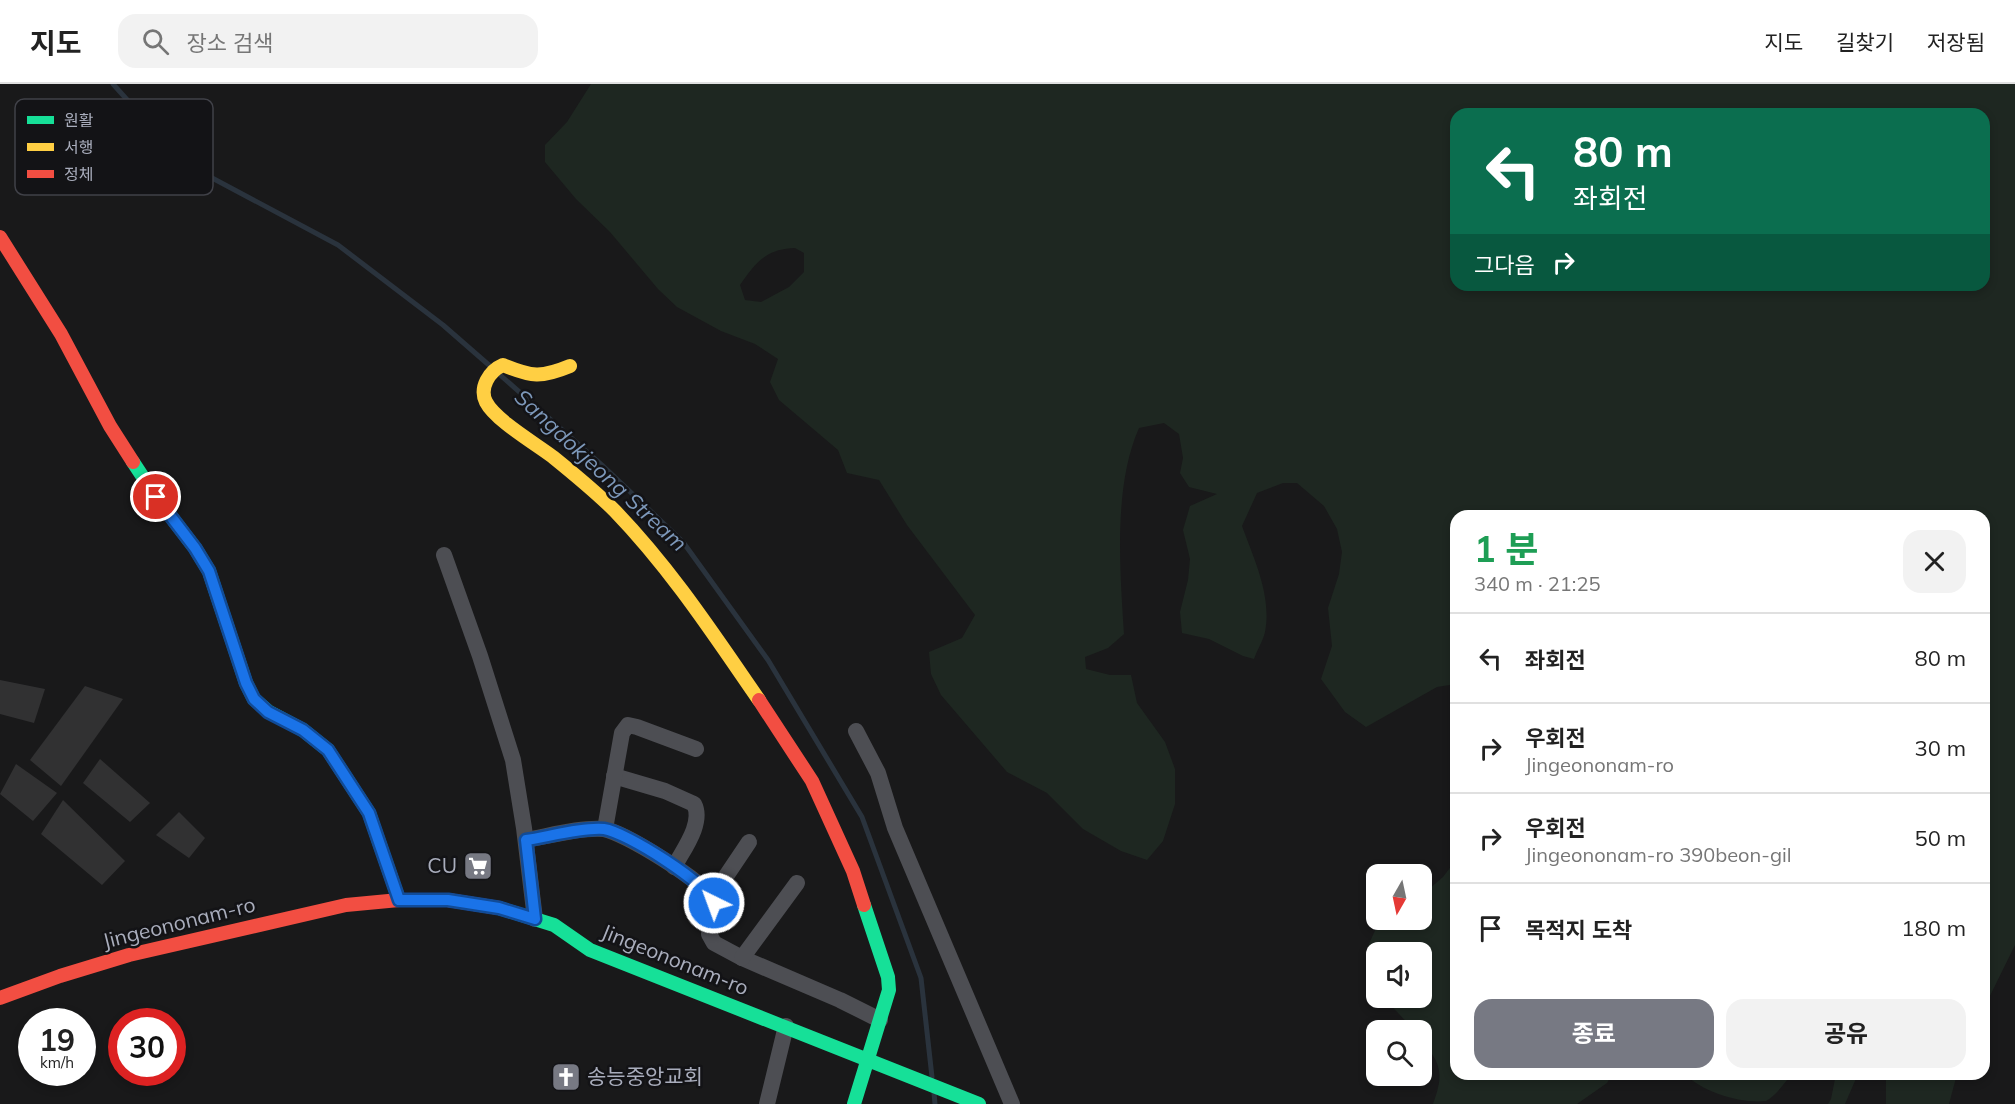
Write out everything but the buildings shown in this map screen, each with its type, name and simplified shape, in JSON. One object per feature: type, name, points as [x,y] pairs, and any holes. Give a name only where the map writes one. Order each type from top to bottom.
[{"type":"street","points":[[0,237],[61,334],[110,426],[156,497],[195,548],[209,571],[246,683],[254,699],[268,712],[303,730],[328,750],[369,813],[399,900]]},
{"type":"street","points":[[570,366],[551,374],[540,375],[522,374],[503,365],[497,367],[488,379],[483,392],[488,406],[554,458],[613,509],[666,569],[812,781],[853,871],[886,969],[889,990],[854,1104]]},
{"type":"street","points":[[444,555],[480,656],[513,760],[526,840],[535,919]]},
{"type":"street","points":[[605,829],[622,733],[628,726],[637,727],[696,749]]},
{"type":"street","points":[[856,731],[878,773],[895,828],[1012,1104]]},
{"type":"street","points":[[614,776],[665,791],[694,804],[697,816],[693,831],[674,867]]},
{"type":"street","points":[[526,840],[605,829],[638,843],[701,886],[712,897],[714,910],[710,938],[714,943],[742,958],[840,1000],[880,1020]]},
{"type":"street","points":[[712,897],[749,842]]},
{"type":"street","points":[[742,958],[797,883]]},
{"type":"street","name":"Jingeononam-ro","points":[[0,998],[60,976],[129,955],[346,905],[399,900],[448,900],[499,908],[554,925],[590,950],[979,1104]]},
{"type":"street","points":[[767,1104],[786,1026]]},
{"type":"shaded area","points":[[591,84],[2015,84],[2015,945],[1990,996],[1990,510],[1450,510],[1450,685],[1437,687],[1366,727],[1345,712],[1321,679],[1332,646],[1328,608],[1339,574],[1342,552],[1337,529],[1324,506],[1297,483],[1283,483],[1257,493],[1242,526],[1261,578],[1266,605],[1265,632],[1254,659],[1209,639],[1182,633],[1180,612],[1188,580],[1190,559],[1183,530],[1190,506],[1217,494],[1189,487],[1180,473],[1183,458],[1179,434],[1164,423],[1139,428],[1125,476],[1120,529],[1124,634],[1108,648],[1085,657],[1086,669],[1110,675],[1131,675],[1137,703],[1165,742],[1175,769],[1175,804],[1163,841],[1147,860],[1121,851],[1083,829],[1047,793],[1007,772],[941,695],[931,674],[929,652],[962,638],[975,615],[907,525],[879,480],[847,473],[838,450],[779,400],[770,382],[778,359],[755,344],[721,331],[677,307],[658,289],[610,232],[576,199],[545,162],[545,145],[567,122]],"holes":[[[795,248],[804,253],[804,272],[789,287],[761,302],[745,300],[740,285],[763,258],[785,249]]]},
{"type":"shaded area","points":[[1450,868],[1450,1080],[1609,1080],[1607,1083],[1577,1104],[1433,1104],[1438,1088],[1439,1072],[1432,1053],[1432,1020],[1405,1020],[1393,1008],[1432,1008],[1432,942],[1370,942],[1375,930],[1432,930],[1432,886]]},
{"type":"shaded area","points":[[1692,1080],[1787,1080],[1766,1101],[1734,1099]]},
{"type":"shaded area","points":[[1835,1080],[1855,1080],[1845,1104],[1828,1104]]},
{"type":"shaded area","points":[[1886,1080],[1955,1080],[1949,1104],[1886,1104]]},
{"type":"waterway","name":"Sangdokjeong Stream","points":[[113,84],[126,99]]},
{"type":"waterway","name":"Sangdokjeong Stream","points":[[213,178],[338,245],[443,325],[490,366]]},
{"type":"waterway","name":"Sangdokjeong Stream","points":[[499,374],[602,465],[683,542],[768,660],[862,817],[921,978],[932,1077]]},
{"type":"waterway","name":"Sangdokjeong Stream","points":[[934,1093],[935,1104]]},
{"type":"traffic: fast","points":[[133,462],[209,571],[246,683],[254,699],[269,712],[303,730],[328,750],[369,813],[399,900]]},
{"type":"traffic: fast","points":[[854,1104],[889,990],[888,977],[864,905]]},
{"type":"traffic: fast","points":[[499,908],[554,925],[590,950],[979,1104]]},
{"type":"traffic: slow","points":[[570,366],[551,373],[529,374],[503,365],[493,371],[487,380],[484,397],[498,416],[593,490],[635,533],[691,603],[759,700]]},
{"type":"traffic: jam","points":[[0,237],[61,334],[110,426],[133,462]]},
{"type":"traffic: jam","points":[[759,700],[812,781],[853,871],[864,905]]},
{"type":"traffic: jam","points":[[0,998],[60,976],[129,955],[346,905],[399,900],[448,900],[499,908]]},
{"type":"place","name":"CU","points":[[478,866]]},
{"type":"place","name":"송능중앙교회","points":[[566,1077]]},
{"type":"route","points":[[156,497],[195,548],[209,571],[246,683],[254,699],[268,712],[303,730],[328,750],[369,813],[399,900],[448,900],[499,908],[535,919],[526,840],[605,829],[638,843],[664,860],[701,886],[712,897],[714,903]]}]
